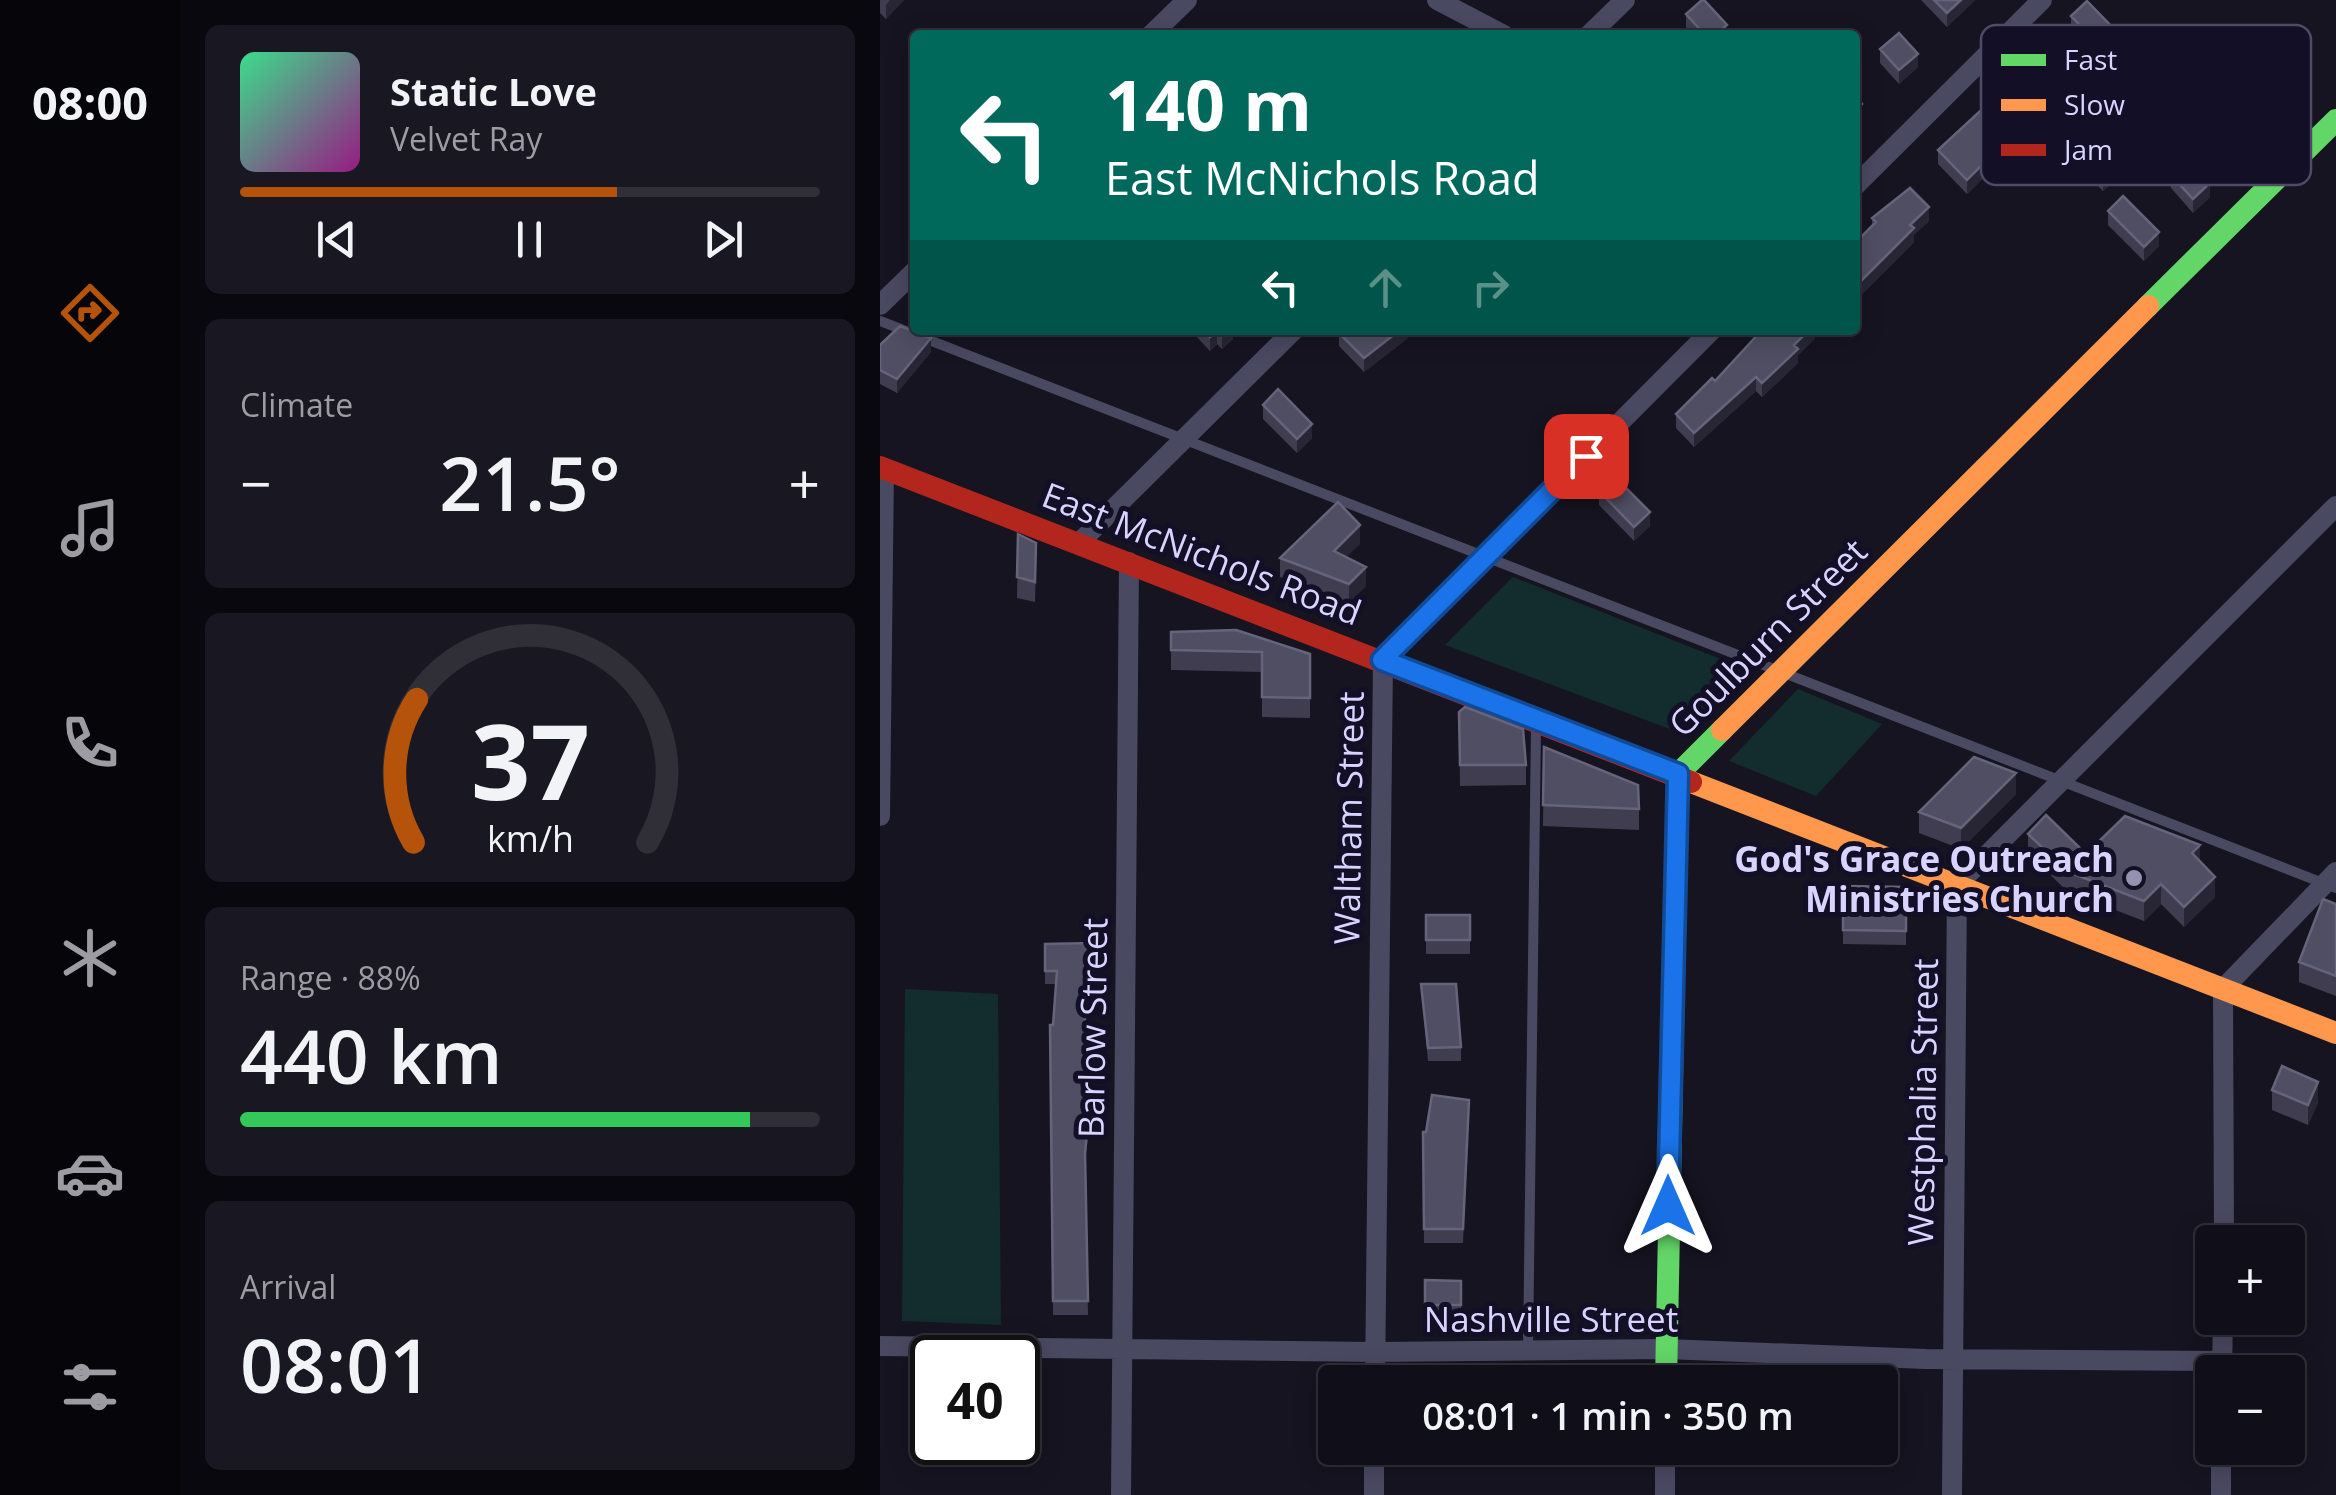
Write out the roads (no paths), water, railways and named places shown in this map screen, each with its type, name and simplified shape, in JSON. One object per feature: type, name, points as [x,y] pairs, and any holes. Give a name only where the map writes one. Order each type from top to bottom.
[{"type":"street","points":[[1157,30],[1186,0]]},
{"type":"street","points":[[1437,0],[1494,30]]},
{"type":"street","points":[[1595,30],[1624,0]]},
{"type":"street","points":[[2017,25],[2042,0]]},
{"type":"street","points":[[1860,181],[1981,61]]},
{"type":"street","name":"Goulburn Street","points":[[2311,145],[2336,120]]},
{"type":"street","name":"Goulburn Street","points":[[1666,1365],[1678,774],[2271,185]]},
{"type":"street","points":[[880,306],[910,275]]},
{"type":"street","points":[[1079,543],[1289,335]]},
{"type":"street","name":"Waltham Street","points":[[1375,1365],[1382,660],[1707,335]]},
{"type":"street","points":[[880,816],[882,467]]},
{"type":"street","name":"East McNichols Road","points":[[882,467],[2336,1033]]},
{"type":"street","points":[[1957,885],[2336,506]]},
{"type":"street","name":"Barlow Street","points":[[1120,1495],[1128,562]]},
{"type":"street","points":[[2224,1225],[2223,989],[2332,881]]},
{"type":"street","name":"Westphalia Street","points":[[1952,1495],[1957,885]]},
{"type":"street","name":"Nashville Street","points":[[880,1346],[1375,1352],[1666,1350],[2195,1366]]},
{"type":"street","points":[[1374,1465],[1374,1495]]},
{"type":"street","points":[[1665,1465],[1665,1495]]},
{"type":"street","points":[[2221,1465],[2221,1495]]},
{"type":"lane","points":[[880,321],[910,333]]},
{"type":"lane","points":[[916,335],[2057,783],[2332,881]]},
{"type":"lane","points":[[1528,1350],[1536,720]]},
{"type":"place","name":"God's Grace Outreach Ministries Church","points":[[2134,878]]}]
